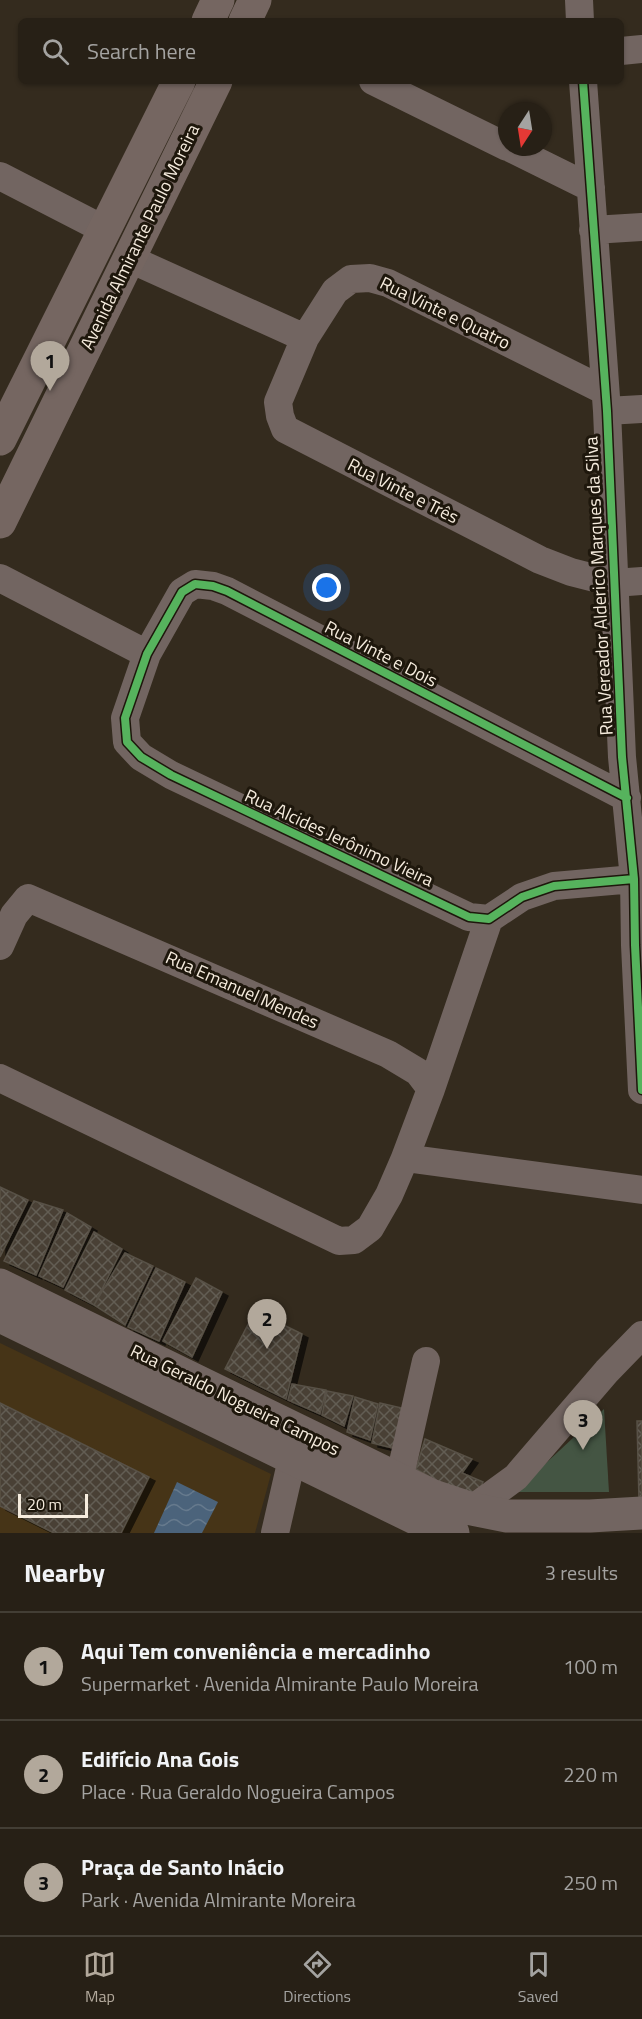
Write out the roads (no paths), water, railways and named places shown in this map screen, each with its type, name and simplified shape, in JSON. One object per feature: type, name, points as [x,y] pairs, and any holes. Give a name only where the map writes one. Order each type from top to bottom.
[{"type":"main road","points":[[209,18],[218,0]]},
{"type":"main road","name":"Avenida Almirante Paulo Moreira","points":[[0,439],[178,84]]},
{"type":"main road","name":"Avenida Almirante Paulo Moreira","points":[[0,522],[215,84]]},
{"type":"street","points":[[579,0],[580,18]]},
{"type":"street","points":[[624,51],[642,49]]},
{"type":"street","points":[[379,84],[498,143]]},
{"type":"street","name":"Rua Vereador Alderico Marques da Silva","points":[[583,84],[606,401],[614,583],[632,756],[627,798],[638,945],[642,1090]]},
{"type":"street","points":[[525,156],[591,188]]},
{"type":"street","points":[[0,176],[105,230]]},
{"type":"street","points":[[593,230],[642,227]]},
{"type":"street","points":[[130,260],[305,338]]},
{"type":"street","name":"Rua Vinte e Quatro","points":[[305,338],[335,291],[351,279],[370,278],[388,283],[606,401]]},
{"type":"street","name":"Rua Vinte e Três","points":[[305,338],[278,402],[285,429],[304,441],[540,560],[571,572],[614,583]]},
{"type":"street","points":[[606,401],[642,409]]},
{"type":"street","points":[[0,578],[147,654]]},
{"type":"street","points":[[614,583],[642,580]]},
{"type":"street","name":"Rua Vinte e Dois","points":[[147,654],[182,592],[195,584],[213,586],[227,591],[627,798]]},
{"type":"street","name":"Rua Alcides Jerônimo Vieira","points":[[147,654],[125,718],[127,742],[141,757],[171,775],[470,917],[489,919]]},
{"type":"street","points":[[0,1078],[339,1241],[354,1240],[370,1228],[379,1214],[405,1158],[489,919],[522,897],[554,886],[634,879]]},
{"type":"street","name":"Rua Emanuel Mendes","points":[[0,946],[14,915],[28,898],[388,1054],[418,1072],[431,1089]]},
{"type":"street","points":[[405,1158],[642,1190]]},
{"type":"street","name":"Rua Geraldo Nogueira Campos","points":[[0,1285],[94,1347],[292,1459],[419,1520],[460,1525]]},
{"type":"street","name":"Rua Geraldo Nogueira Campos","points":[[0,1316],[94,1347],[399,1480],[433,1496],[460,1525]]},
{"type":"street","points":[[460,1525],[516,1477],[607,1371],[642,1335]]},
{"type":"street","points":[[399,1480],[426,1361]]},
{"type":"street","points":[[275,1533],[292,1459]]},
{"type":"street","points":[[504,1524],[516,1477]]},
{"type":"street","points":[[460,1525],[504,1524],[642,1513]]},
{"type":"water","points":[[177,1482],[218,1502],[202,1533],[154,1533]]},
{"type":"place","name":"Aqui Tem conveniência e mercadinho","points":[[50,391]]},
{"type":"place","name":"Edifício Ana Gois","points":[[267,1349]]},
{"type":"place","name":"Praça de Santo Inácio","points":[[583,1450]]}]
